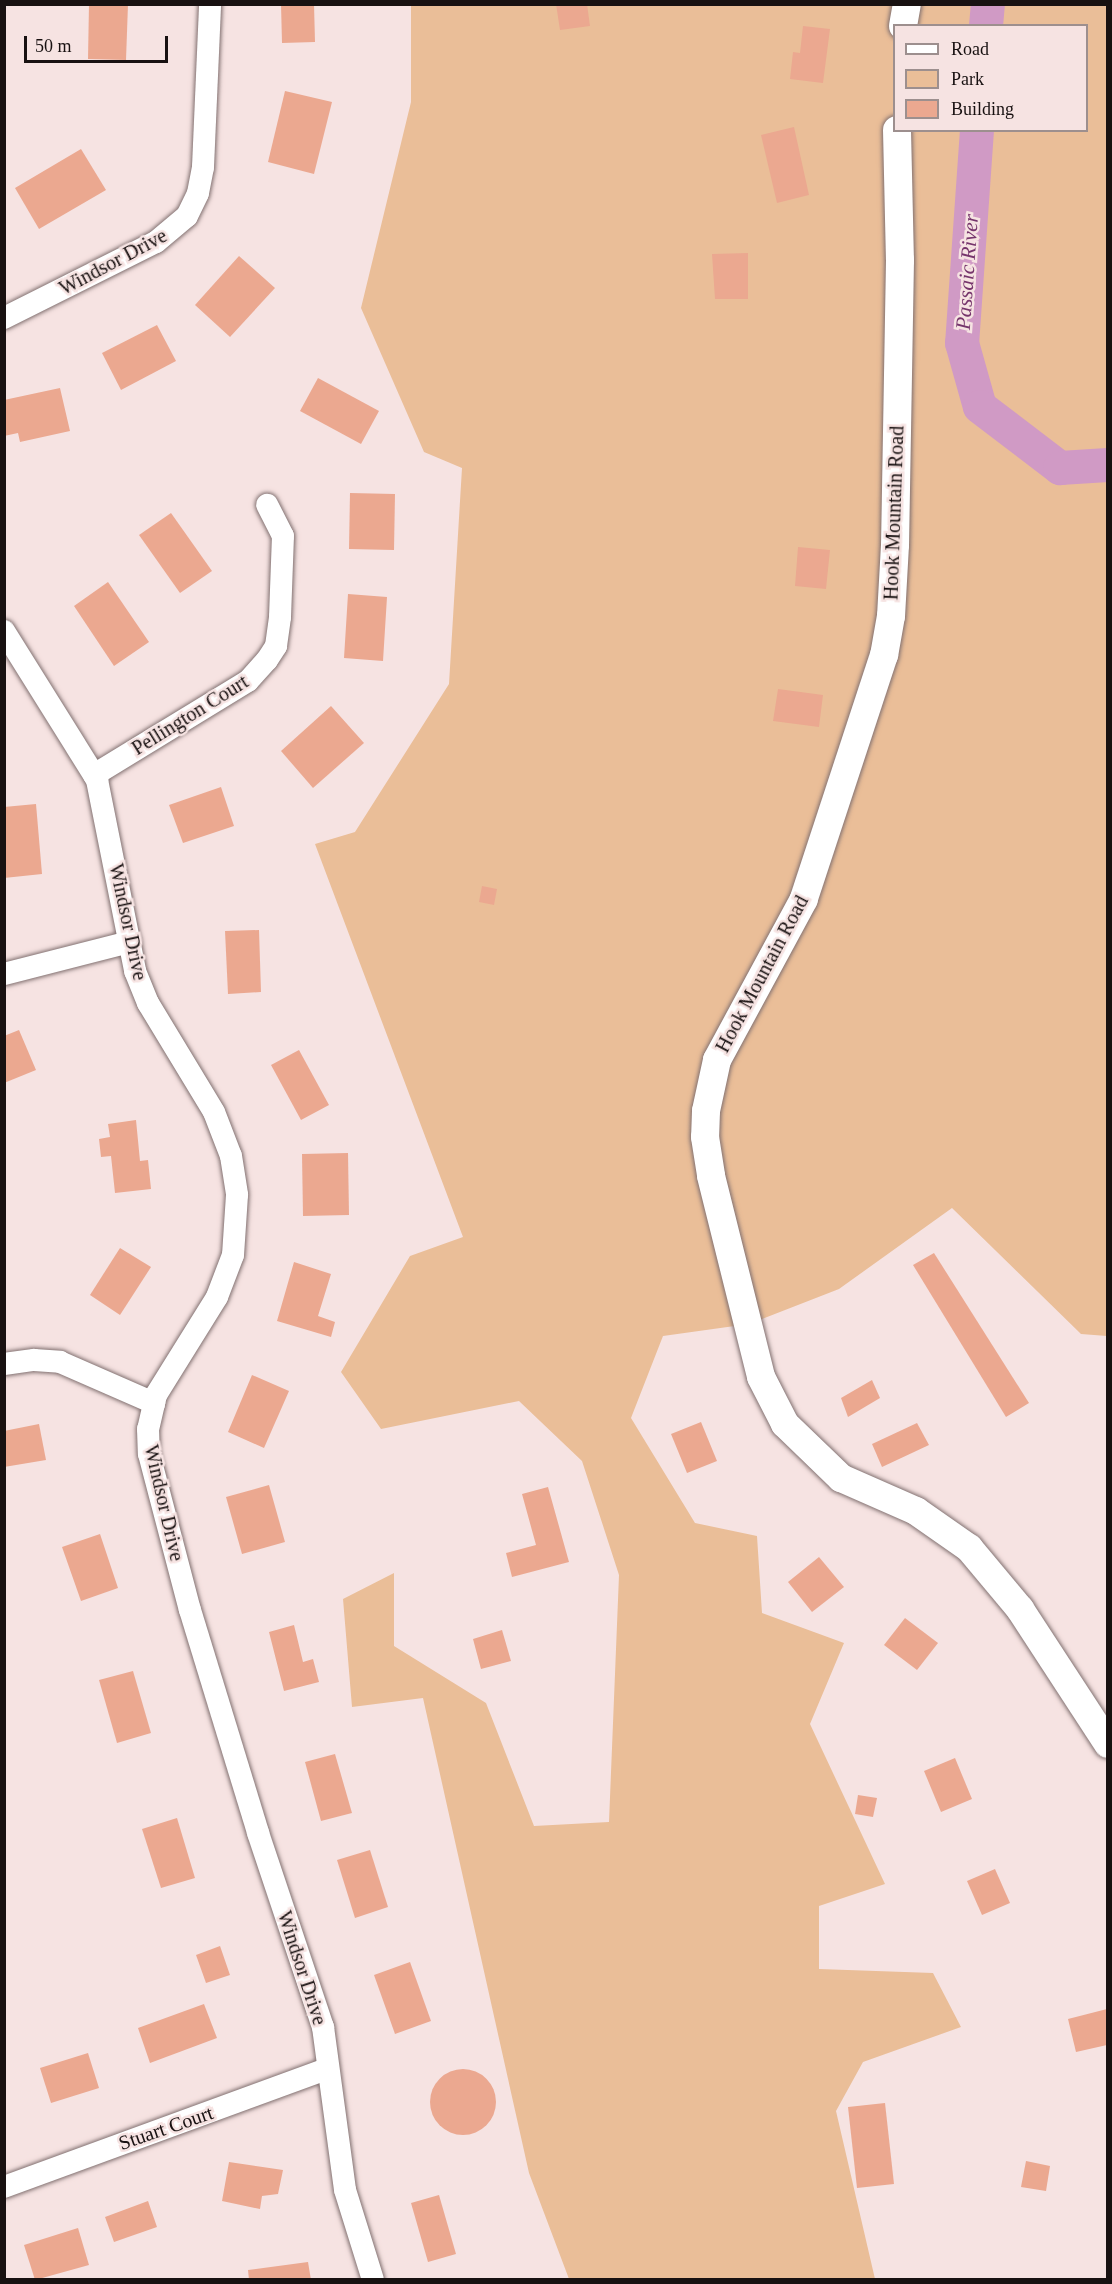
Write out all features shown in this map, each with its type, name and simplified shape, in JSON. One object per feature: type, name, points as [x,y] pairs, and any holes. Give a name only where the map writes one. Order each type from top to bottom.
[{"type":"street","name":"Windsor Drive","points":[[4,318],[156,242],[187,216],[201,180],[210,4]]},
{"type":"street","points":[[903,24],[907,4]]},
{"type":"street","name":"Hook Mountain Road","points":[[897,132],[900,260],[895,545],[891,616],[884,655],[804,899],[717,1060],[706,1111],[705,1137],[711,1176],[760,1377],[784,1424],[841,1478],[916,1510],[969,1548],[1020,1609],[1107,1744]]},
{"type":"street","name":"Pellington Court","points":[[94,775],[248,681],[276,646],[280,617],[283,536],[267,505]]},
{"type":"street","name":"Windsor Drive","points":[[4,631],[94,775],[135,971],[148,1003],[225,1136],[237,1195],[234,1244],[227,1277],[165,1376],[154,1403],[148,1454],[190,1610],[258,1833],[323,2027],[345,2190],[373,2280]]},
{"type":"street","points":[[4,974],[130,942]]},
{"type":"street","points":[[4,1364],[34,1360],[60,1362],[154,1403]]},
{"type":"street","name":"Stuart Court","points":[[4,2187],[327,2069]]},
{"type":"green space","points":[[411,5],[1107,5],[1107,1336],[1081,1334],[952,1208],[839,1289],[749,1324],[663,1336],[631,1418],[695,1523],[757,1536],[762,1613],[844,1643],[810,1724],[885,1884],[819,1906],[819,1969],[933,1973],[961,2027],[863,2062],[836,2111],[875,2279],[569,2279],[529,2173],[423,1698],[352,1707],[343,1599],[394,1573],[394,1646],[486,1703],[534,1826],[609,1822],[619,1575],[582,1461],[519,1401],[381,1429],[341,1372],[410,1256],[463,1237],[315,844],[355,832],[449,684],[462,468],[424,452],[361,308],[411,102]]},
{"type":"building","points":[[89,4],[128,4],[126,60],[88,59]]},
{"type":"building","points":[[281,4],[314,4],[315,42],[282,43]]},
{"type":"building","points":[[556,4],[587,4],[590,26],[560,30]]},
{"type":"building","points":[[803,26],[830,29],[823,83],[790,79],[793,52],[800,53]]},
{"type":"building","points":[[285,91],[332,102],[314,174],[268,162]]},
{"type":"building","points":[[794,127],[809,195],[777,203],[761,135]]},
{"type":"building","points":[[81,149],[106,190],[39,229],[15,188]]},
{"type":"building","points":[[748,253],[748,299],[715,299],[712,254]]},
{"type":"building","points":[[239,256],[275,288],[230,337],[195,305]]},
{"type":"building","points":[[157,325],[176,361],[121,390],[102,353]]},
{"type":"building","points":[[318,378],[379,411],[361,444],[300,411]]},
{"type":"building","points":[[60,388],[70,431],[20,442],[18,433],[4,436],[4,400]]},
{"type":"building","points":[[350,493],[395,494],[394,550],[349,549]]},
{"type":"building","points":[[171,513],[212,571],[180,593],[139,535]]},
{"type":"building","points":[[798,547],[830,550],[826,589],[795,586]]},
{"type":"building","points":[[108,582],[149,642],[114,666],[74,606]]},
{"type":"building","points":[[348,594],[387,597],[383,661],[344,658]]},
{"type":"building","points":[[778,689],[823,695],[819,727],[773,721]]},
{"type":"building","points":[[331,706],[364,743],[313,788],[281,751]]},
{"type":"building","points":[[221,787],[234,826],[183,843],[169,805]]},
{"type":"building","points":[[36,804],[42,874],[4,878],[4,807]]},
{"type":"building","points":[[482,886],[497,889],[494,905],[479,902]]},
{"type":"building","points":[[259,930],[261,992],[228,994],[225,931]]},
{"type":"building","points":[[19,1030],[36,1070],[4,1083],[4,1036]]},
{"type":"building","points":[[299,1050],[329,1105],[301,1120],[271,1065]]},
{"type":"building","points":[[136,1120],[140,1161],[148,1160],[151,1189],[115,1193],[111,1156],[101,1157],[99,1139],[110,1137],[108,1124]]},
{"type":"building","points":[[348,1153],[349,1215],[303,1216],[302,1154]]},
{"type":"building","points":[[120,1248],[151,1267],[120,1315],[90,1295]]},
{"type":"building","points":[[934,1253],[1029,1403],[1006,1417],[913,1265]]},
{"type":"building","points":[[294,1262],[331,1274],[318,1316],[335,1322],[331,1337],[277,1321]]},
{"type":"building","points":[[252,1375],[289,1391],[264,1448],[228,1432]]},
{"type":"building","points":[[872,1380],[880,1398],[848,1417],[841,1398]]},
{"type":"building","points":[[701,1422],[717,1461],[687,1473],[671,1434]]},
{"type":"building","points":[[917,1423],[929,1445],[882,1467],[872,1444]]},
{"type":"building","points":[[39,1424],[46,1460],[4,1467],[4,1431]]},
{"type":"building","points":[[269,1485],[285,1542],[242,1554],[226,1497]]},
{"type":"building","points":[[548,1487],[569,1562],[512,1577],[506,1553],[536,1545],[522,1494]]},
{"type":"building","points":[[100,1534],[118,1588],[81,1601],[62,1547]]},
{"type":"building","points":[[819,1557],[844,1587],[812,1612],[788,1582]]},
{"type":"building","points":[[905,1618],[938,1643],[917,1670],[884,1645]]},
{"type":"building","points":[[294,1625],[303,1662],[313,1659],[319,1682],[284,1691],[269,1632]]},
{"type":"building","points":[[502,1630],[511,1661],[481,1669],[473,1639]]},
{"type":"building","points":[[133,1671],[151,1733],[117,1743],[99,1680]]},
{"type":"building","points":[[335,1754],[352,1813],[321,1821],[305,1762]]},
{"type":"building","points":[[955,1758],[972,1799],[941,1812],[924,1771]]},
{"type":"building","points":[[858,1795],[877,1798],[873,1817],[855,1814]]},
{"type":"building","points":[[177,1818],[195,1878],[161,1888],[142,1829]]},
{"type":"building","points":[[370,1850],[388,1907],[355,1918],[337,1860]]},
{"type":"building","points":[[995,1869],[1010,1903],[982,1915],[967,1881]]},
{"type":"building","points":[[220,1946],[230,1975],[206,1983],[196,1955]]},
{"type":"building","points":[[410,1962],[431,2021],[395,2034],[374,1975]]},
{"type":"building","points":[[204,2004],[217,2038],[150,2063],[138,2028]]},
{"type":"building","points":[[1107,2009],[1107,2045],[1076,2052],[1068,2019]]},
{"type":"building","points":[[88,2053],[99,2088],[51,2103],[40,2068]]},
{"type":"building","points":[[463,2069],[476,2072],[486,2079],[493,2089],[496,2102],[493,2115],[486,2125],[476,2132],[463,2135],[450,2132],[440,2125],[433,2115],[430,2102],[433,2089],[440,2079],[450,2072]]},
{"type":"building","points":[[885,2103],[894,2184],[857,2188],[848,2107]]},
{"type":"building","points":[[1026,2161],[1050,2166],[1046,2191],[1021,2187]]},
{"type":"building","points":[[229,2162],[283,2170],[278,2194],[262,2196],[260,2209],[222,2201]]},
{"type":"building","points":[[439,2195],[456,2254],[428,2262],[411,2203]]},
{"type":"building","points":[[148,2201],[157,2227],[114,2242],[105,2217]]},
{"type":"building","points":[[78,2228],[89,2265],[35,2280],[24,2245]]},
{"type":"building","points":[[308,2262],[311,2280],[249,2280],[248,2270]]},
{"type":"waterway","name":"Passaic River","points":[[986,24],[988,4]]},
{"type":"waterway","name":"Passaic River","points":[[977,132],[962,343],[980,407],[1060,468],[1108,465]]}]
